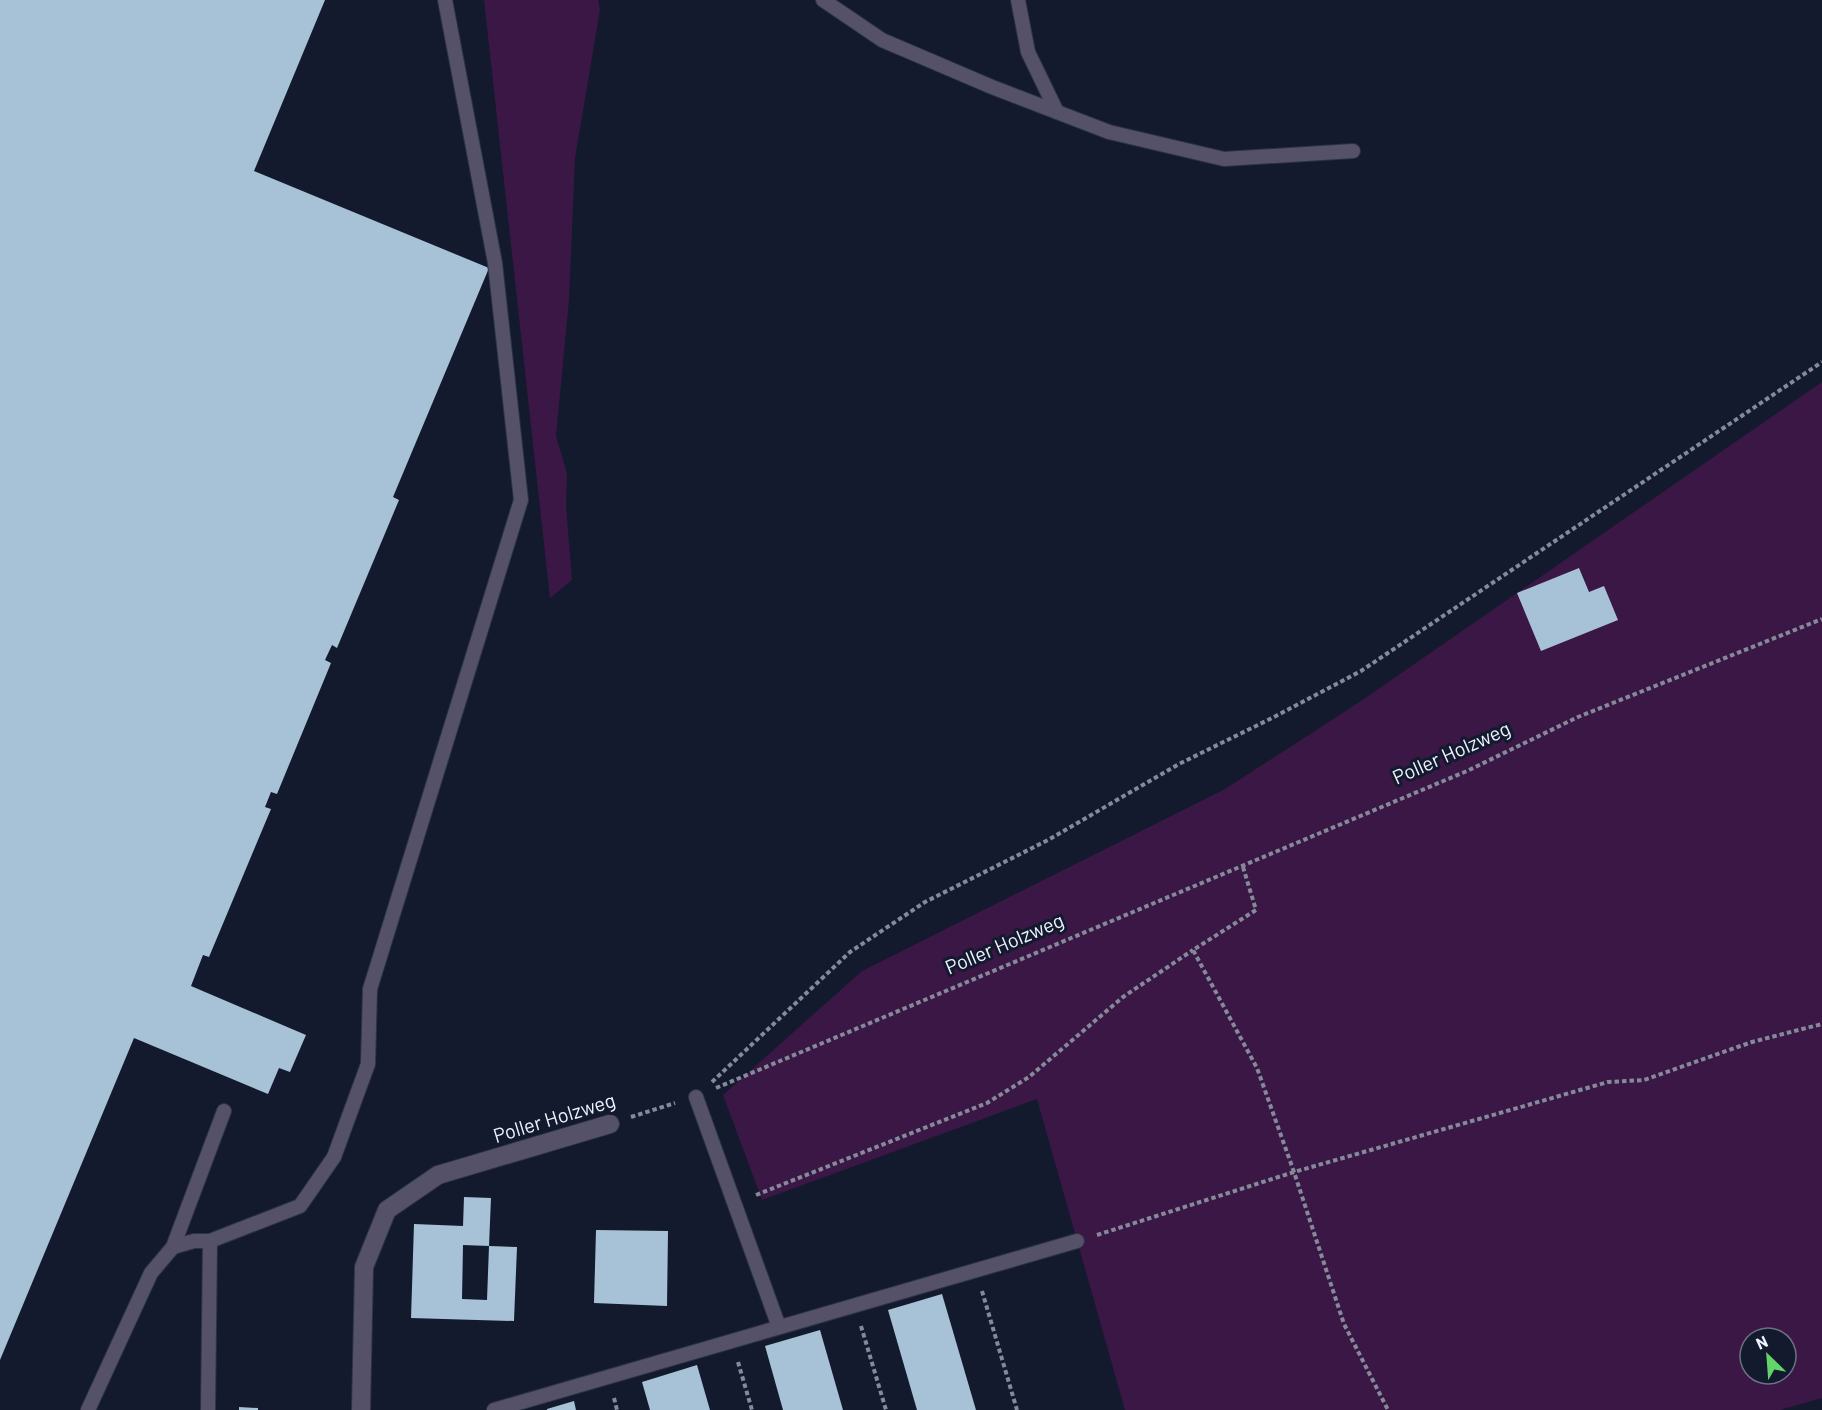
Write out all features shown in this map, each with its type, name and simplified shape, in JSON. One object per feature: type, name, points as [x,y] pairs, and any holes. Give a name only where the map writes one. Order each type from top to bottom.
[{"type":"street","name":"Poller Holzweg","points":[[361,1410],[364,1267],[387,1210],[438,1175],[610,1124]]},
{"type":"lane","points":[[172,1247],[194,1241],[210,1241],[300,1206],[334,1157],[368,1064],[370,989],[520,501],[495,263],[445,0]]},
{"type":"lane","points":[[823,0],[882,40],[1109,132],[1224,159],[1353,151]]},
{"type":"lane","points":[[1018,0],[1028,52],[1057,112]]},
{"type":"lane","points":[[696,1097],[779,1327]]},
{"type":"lane","points":[[88,1410],[151,1274],[172,1247],[224,1111]]},
{"type":"lane","points":[[208,1410],[210,1241]]},
{"type":"lane","points":[[494,1410],[1077,1241]]},
{"type":"path","points":[[725,1070],[850,952],[925,902],[1048,840],[1179,764],[1361,671],[1822,362]]},
{"type":"path","name":"Poller Holzweg","points":[[610,1124],[696,1097],[1467,771],[1578,717],[1822,618]]},
{"type":"path","points":[[735,1203],[987,1102],[1029,1077],[1123,997],[1256,910],[1243,867]]},
{"type":"path","points":[[1193,950],[1257,1068],[1344,1324],[1388,1410]]},
{"type":"path","points":[[1077,1241],[1294,1172],[1608,1082],[1644,1080],[1752,1042],[1822,1024]]},
{"type":"path","points":[[976,1271],[1017,1410]]},
{"type":"path","points":[[855,1305],[886,1410]]},
{"type":"path","points":[[732,1341],[752,1410]]},
{"type":"shaded area","points":[[484,0],[598,0],[600,10],[575,158],[569,300],[556,436],[567,473],[566,505],[572,580],[550,598]]},
{"type":"shaded area","points":[[1822,382],[1822,1398],[1780,1410],[1125,1410],[1037,1099],[762,1200],[723,1095],[862,971],[1225,789],[1358,703]]},
{"type":"building","points":[[0,0],[325,0],[254,171],[489,268],[393,497],[399,500],[337,648],[332,645],[325,660],[331,663],[277,794],[271,792],[265,807],[271,809],[209,957],[203,955],[191,986],[306,1035],[290,1072],[279,1068],[268,1094],[134,1038],[0,1360]]},
{"type":"building","points":[[1579,568],[1589,592],[1604,586],[1618,620],[1541,651],[1517,593]]},
{"type":"building","points":[[464,1197],[491,1198],[489,1246],[517,1247],[514,1321],[411,1318],[414,1224],[463,1226]],"holes":[[[463,1245],[489,1246],[487,1300],[462,1299]]]},
{"type":"building","points":[[596,1230],[668,1231],[667,1306],[594,1303]]},
{"type":"building","points":[[942,1294],[976,1410],[917,1410],[888,1310]]},
{"type":"building","points":[[820,1330],[843,1410],[783,1410],[765,1346]]},
{"type":"building","points":[[697,1365],[710,1410],[650,1410],[642,1382]]},
{"type":"building","points":[[574,1401],[576,1410],[547,1410],[547,1409]]},
{"type":"building","points":[[239,1407],[258,1408],[258,1410],[239,1410]]}]
